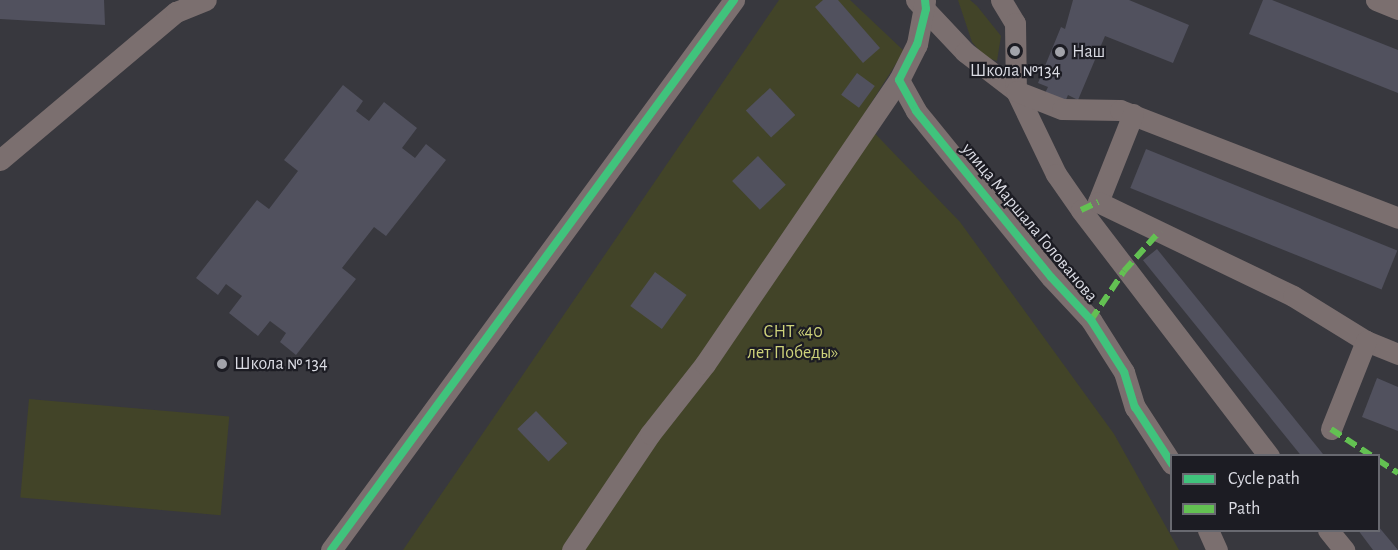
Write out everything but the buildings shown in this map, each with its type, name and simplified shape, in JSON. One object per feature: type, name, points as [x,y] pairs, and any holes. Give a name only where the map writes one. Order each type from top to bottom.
[{"type":"street","points":[[3,152],[176,12],[206,0]]},
{"type":"street","points":[[331,550],[734,0]]},
{"type":"street","points":[[1001,0],[1015,23],[1016,91],[1056,174],[1267,454]]},
{"type":"street","points":[[1376,0],[1398,9]]},
{"type":"street","points":[[923,3],[965,52],[1016,91],[1062,109],[1107,108],[1133,114],[1398,218]]},
{"type":"street","points":[[572,550],[650,434],[705,364],[899,80],[917,45],[923,3]]},
{"type":"street","name":"улица Маршала Голованова","points":[[899,80],[916,111],[1051,277],[1092,320],[1124,372],[1135,406],[1170,461]]},
{"type":"street","points":[[1133,114],[1098,202],[1293,296],[1366,340],[1398,354]]},
{"type":"street","points":[[1331,429],[1366,340]]},
{"type":"street","points":[[1208,532],[1217,550]]},
{"type":"street","points":[[1329,532],[1344,550]]},
{"type":"green space","name":"СНТ «40 лет Победы»","points":[[779,0],[850,0],[904,51],[861,119],[960,222],[1114,434],[1179,550],[403,550]]},
{"type":"green space","points":[[958,0],[970,0],[1001,36],[997,61],[985,57],[972,42]]},
{"type":"green space","points":[[29,399],[229,417],[221,515],[20,498]]},
{"type":"marked path","points":[[1081,210],[1098,202]]},
{"type":"marked path","points":[[1091,320],[1124,271],[1160,231]]},
{"type":"marked path","points":[[1331,429],[1369,454]]},
{"type":"marked path","points":[[1380,461],[1398,473]]},
{"type":"cycle path","points":[[331,550],[734,0]]},
{"type":"cycle path","points":[[925,0],[926,9],[917,44],[899,80],[916,111],[1051,277],[1091,320],[1124,372],[1135,407],[1170,461]]},
{"type":"place","name":"Школа №134","points":[[1015,51]]},
{"type":"place","name":"Наш","points":[[1060,52]]},
{"type":"place","name":"Школа № 134","points":[[222,364]]}]
